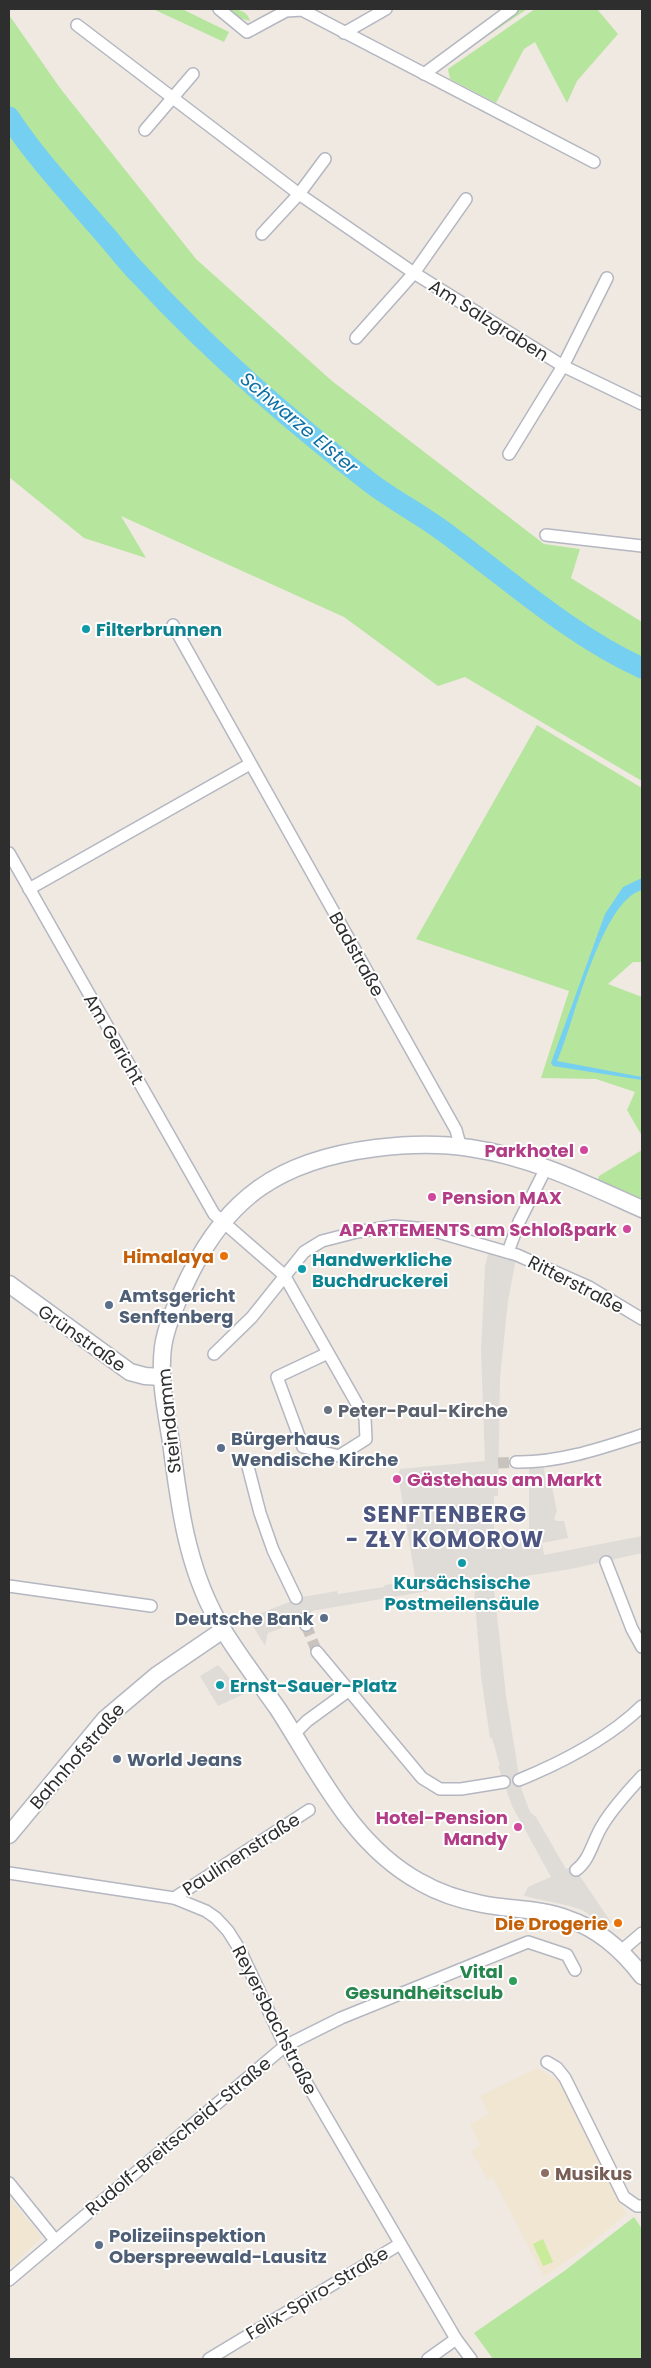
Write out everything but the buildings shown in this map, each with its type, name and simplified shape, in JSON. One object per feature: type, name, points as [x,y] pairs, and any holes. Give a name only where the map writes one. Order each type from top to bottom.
[{"type":"main road","name":"Steindamm","points":[[642,1209],[547,1166],[458,1146],[407,1144],[323,1156],[297,1167],[256,1190],[237,1206],[223,1222],[194,1265],[170,1320],[163,1345],[162,1377],[187,1544],[201,1586],[223,1630],[294,1734],[353,1826],[371,1845],[408,1876],[441,1892],[482,1904],[531,1910],[567,1918],[596,1932],[621,1951],[642,1976]]},
{"type":"main road","name":"Grünstraße","points":[[9,1284],[130,1372],[145,1376],[162,1377]]},
{"type":"main road","name":"Bahnhofstraße","points":[[9,1835],[105,1718],[157,1675],[223,1630]]},
{"type":"street","points":[[219,9],[247,32],[286,11],[302,10],[594,162]]},
{"type":"street","points":[[344,32],[386,9]]},
{"type":"street","points":[[424,74],[512,9]]},
{"type":"street","name":"Am Salzgraben","points":[[77,25],[299,194],[414,273],[563,366],[642,404]]},
{"type":"street","points":[[145,130],[193,74]]},
{"type":"street","points":[[262,234],[299,194],[325,160]]},
{"type":"street","name":"Am Salzgraben","points":[[356,338],[414,273],[466,199]]},
{"type":"street","name":"Am Salzgraben","points":[[509,454],[563,366],[606,278]]},
{"type":"street","points":[[546,535],[642,546]]},
{"type":"street","name":"Badstraße","points":[[172,625],[456,1130],[459,1141],[458,1146]]},
{"type":"street","points":[[29,889],[250,764]]},
{"type":"street","name":"Am Gericht","points":[[9,853],[214,1214],[284,1276],[328,1353],[365,1418],[366,1440],[338,1456],[304,1447],[277,1377],[328,1353]]},
{"type":"street","points":[[508,1252],[519,1222],[547,1166]]},
{"type":"street","name":"Ritterstraße","points":[[214,1354],[252,1317],[304,1252],[322,1241],[357,1232],[394,1226],[427,1229],[508,1252],[589,1287],[642,1319]]},
{"type":"street","points":[[516,1462],[537,1465],[642,1435]]},
{"type":"street","points":[[247,1463],[260,1514],[273,1550],[296,1598]]},
{"type":"street","points":[[606,1562],[632,1629],[642,1647]]},
{"type":"street","points":[[9,1586],[151,1606]]},
{"type":"street","points":[[317,1652],[422,1778],[440,1789],[461,1789],[504,1782]]},
{"type":"street","points":[[294,1734],[307,1720],[348,1691]]},
{"type":"street","points":[[519,1780],[574,1755],[629,1719],[642,1706]]},
{"type":"street","points":[[576,1870],[582,1865],[601,1827],[616,1804],[642,1776]]},
{"type":"street","name":"Paulinenstraße","points":[[174,1898],[310,1810]]},
{"type":"street","name":"Reyersbachstraße","points":[[9,1873],[174,1898],[206,1911],[228,1931],[250,1968],[285,2046],[456,2340],[471,2359]]},
{"type":"street","points":[[621,1951],[642,1933]]},
{"type":"street","name":"Rudolf-Breitscheid-Straße","points":[[9,2280],[285,2046],[340,2018],[528,1942],[567,1955],[574,1970]]},
{"type":"street","points":[[547,2062],[558,2068],[565,2078],[624,2197],[637,2206],[642,2206]]},
{"type":"street","points":[[9,2183],[55,2240]]},
{"type":"street","name":"Felix-Spiro-Straße","points":[[209,2359],[400,2244]]},
{"type":"street","points":[[428,2359],[456,2340]]},
{"type":"shaded area","points":[[489,1250],[516,1259],[508,1301],[500,1378],[498,1496],[494,1496],[494,1538],[510,1538],[510,1534],[529,1534],[529,1468],[544,1467],[545,1477],[550,1477],[557,1511],[554,1519],[564,1521],[568,1538],[542,1543],[544,1555],[642,1536],[642,1553],[571,1569],[493,1581],[506,1695],[521,1788],[530,1812],[536,1817],[566,1869],[573,1866],[611,1922],[608,1927],[582,1910],[524,1896],[528,1887],[551,1877],[512,1806],[498,1766],[500,1766],[492,1738],[490,1738],[481,1676],[474,1589],[470,1586],[422,1592],[312,1611],[308,1617],[294,1624],[268,1633],[265,1646],[248,1618],[302,1597],[337,1591],[338,1594],[384,1587],[385,1585],[412,1581],[415,1577],[398,1475],[400,1469],[485,1461],[481,1351],[485,1266]]},
{"type":"shaded area","name":"Ernst-Sauer-Platz","points":[[218,1665],[244,1694],[218,1706],[200,1676]]},
{"type":"shaded area","name":"Musikus","points":[[537,2068],[563,2084],[626,2214],[588,2246],[544,2277],[493,2178],[487,2180],[477,2158],[474,2159],[472,2150],[480,2145],[470,2124],[489,2114],[480,2096]]},
{"type":"shaded area","points":[[9,2198],[41,2238],[9,2268]]},
{"type":"green space","points":[[153,9],[182,9],[229,32],[224,42]]},
{"type":"green space","points":[[226,9],[244,12],[250,21],[237,17]]},
{"type":"green space","points":[[520,9],[527,9],[449,62],[447,60]]},
{"type":"green space","points":[[535,9],[597,9],[618,34],[577,81],[567,103],[535,42],[524,49],[496,103],[450,79],[448,69]]},
{"type":"green space","points":[[9,15],[60,88],[196,259],[332,381],[544,544],[580,549],[571,578],[642,622],[642,781],[465,677],[438,686],[344,617],[121,516],[146,558],[84,538],[9,477]]},
{"type":"green space","points":[[537,725],[642,788],[642,962],[633,962],[608,984],[642,997],[642,1136],[627,1110],[635,1092],[596,1079],[541,1078],[569,991],[416,939]]},
{"type":"green space","points":[[642,1150],[642,1204],[597,1183],[599,1176]]},
{"type":"green space","points":[[634,2217],[642,2229],[642,2359],[493,2359],[474,2333],[563,2272]]},
{"type":"green space","points":[[543,2239],[553,2262],[543,2266],[533,2244]]},
{"type":"water","points":[[642,878],[642,890],[627,899],[614,916],[602,939],[590,965],[557,1061],[642,1077],[642,1080],[553,1066],[551,1063],[605,914],[623,887]]},
{"type":"waterway","name":"Schwarze Elster","points":[[9,117],[41,161],[134,269],[166,303],[251,384],[372,484],[443,531],[564,623],[615,655],[642,668]]},
{"type":"tunnel","points":[[498,1463],[516,1462]]},
{"type":"tunnel","points":[[306,1625],[317,1652]]},
{"type":"place","name":"Filterbrunnen","points":[[86,629]]},
{"type":"place","name":"Parkhotel","points":[[584,1150]]},
{"type":"place","name":"Pension MAX","points":[[432,1197]]},
{"type":"place","name":"APARTEMENTS am Schloßpark","points":[[627,1229]]},
{"type":"place","name":"Himalaya","points":[[224,1256]]},
{"type":"place","name":"Handwerkliche Buchdruckerei","points":[[302,1269]]},
{"type":"place","name":"Amtsgericht Senftenberg","points":[[109,1305]]},
{"type":"place","name":"Peter-Paul-Kirche","points":[[328,1410]]},
{"type":"place","name":"Bürgerhaus Wendische Kirche","points":[[221,1448]]},
{"type":"place","name":"Gästehaus am Markt","points":[[397,1479]]},
{"type":"place","name":"Kursächsische Postmeilensäule","points":[[462,1563]]},
{"type":"place","name":"Deutsche Bank","points":[[324,1618]]},
{"type":"place","name":"Ernst-Sauer-Platz","points":[[220,1685]]},
{"type":"place","name":"World Jeans","points":[[117,1759]]},
{"type":"place","name":"Hotel-Pension Mandy","points":[[518,1827]]},
{"type":"place","name":"Die Drogerie","points":[[618,1923]]},
{"type":"place","name":"Vital Gesundheitsclub","points":[[513,1981]]},
{"type":"place","name":"Musikus","points":[[545,2173]]},
{"type":"place","name":"Polizeiinspektion Oberspreewald-Lausitz","points":[[99,2245]]},
{"type":"district","name":"SENFTENBERG - ZŁY KOMOROW","points":[[445,1526]]}]
